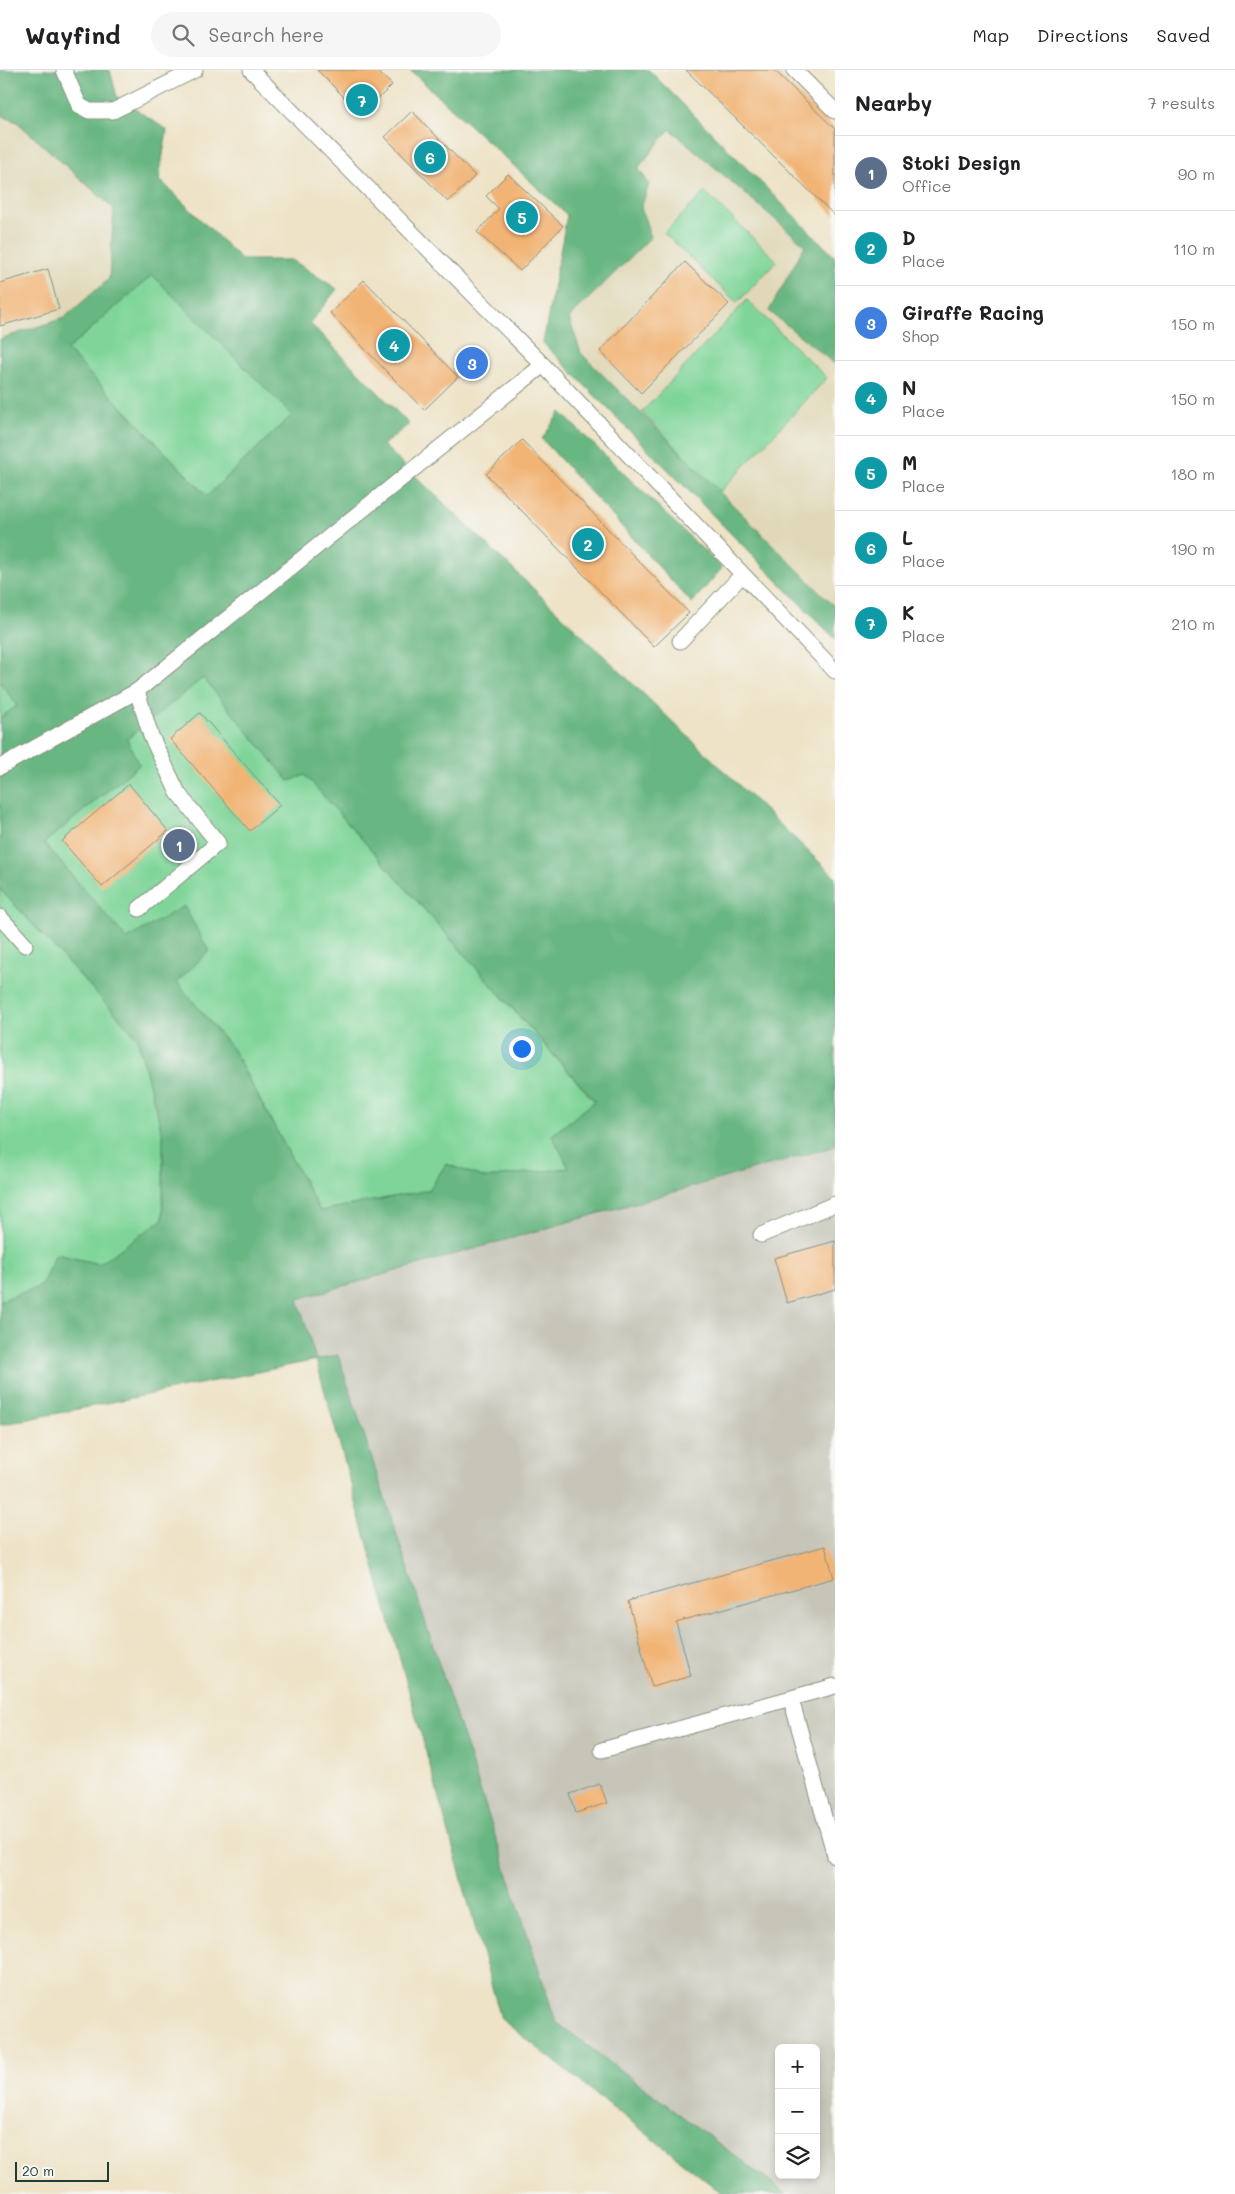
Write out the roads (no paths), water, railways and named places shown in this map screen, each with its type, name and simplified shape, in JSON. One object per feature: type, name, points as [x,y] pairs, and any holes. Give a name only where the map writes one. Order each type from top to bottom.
[{"type":"lane","points":[[64,70],[79,105],[89,112],[113,112],[195,70]]},
{"type":"lane","points":[[251,70],[543,365],[835,671]]},
{"type":"lane","points":[[794,70],[835,111]]},
{"type":"lane","points":[[4,759],[137,691],[543,365]]},
{"type":"lane","points":[[680,641],[742,575]]},
{"type":"lane","points":[[137,691],[150,736],[178,793],[218,843],[139,910]]},
{"type":"lane","points":[[0,917],[26,945]]},
{"type":"lane","points":[[761,1235],[835,1204]]},
{"type":"lane","points":[[602,1750],[835,1686]]},
{"type":"lane","points":[[791,1699],[835,1856]]},
{"type":"place","name":"K","points":[[362,100]]},
{"type":"place","name":"L","points":[[430,157]]},
{"type":"place","name":"M","points":[[522,217]]},
{"type":"place","name":"N","points":[[394,345]]},
{"type":"place","name":"Giraffe Racing","points":[[472,363]]},
{"type":"place","name":"D","points":[[588,544]]},
{"type":"place","name":"Stoki Design","points":[[179,845]]}]
